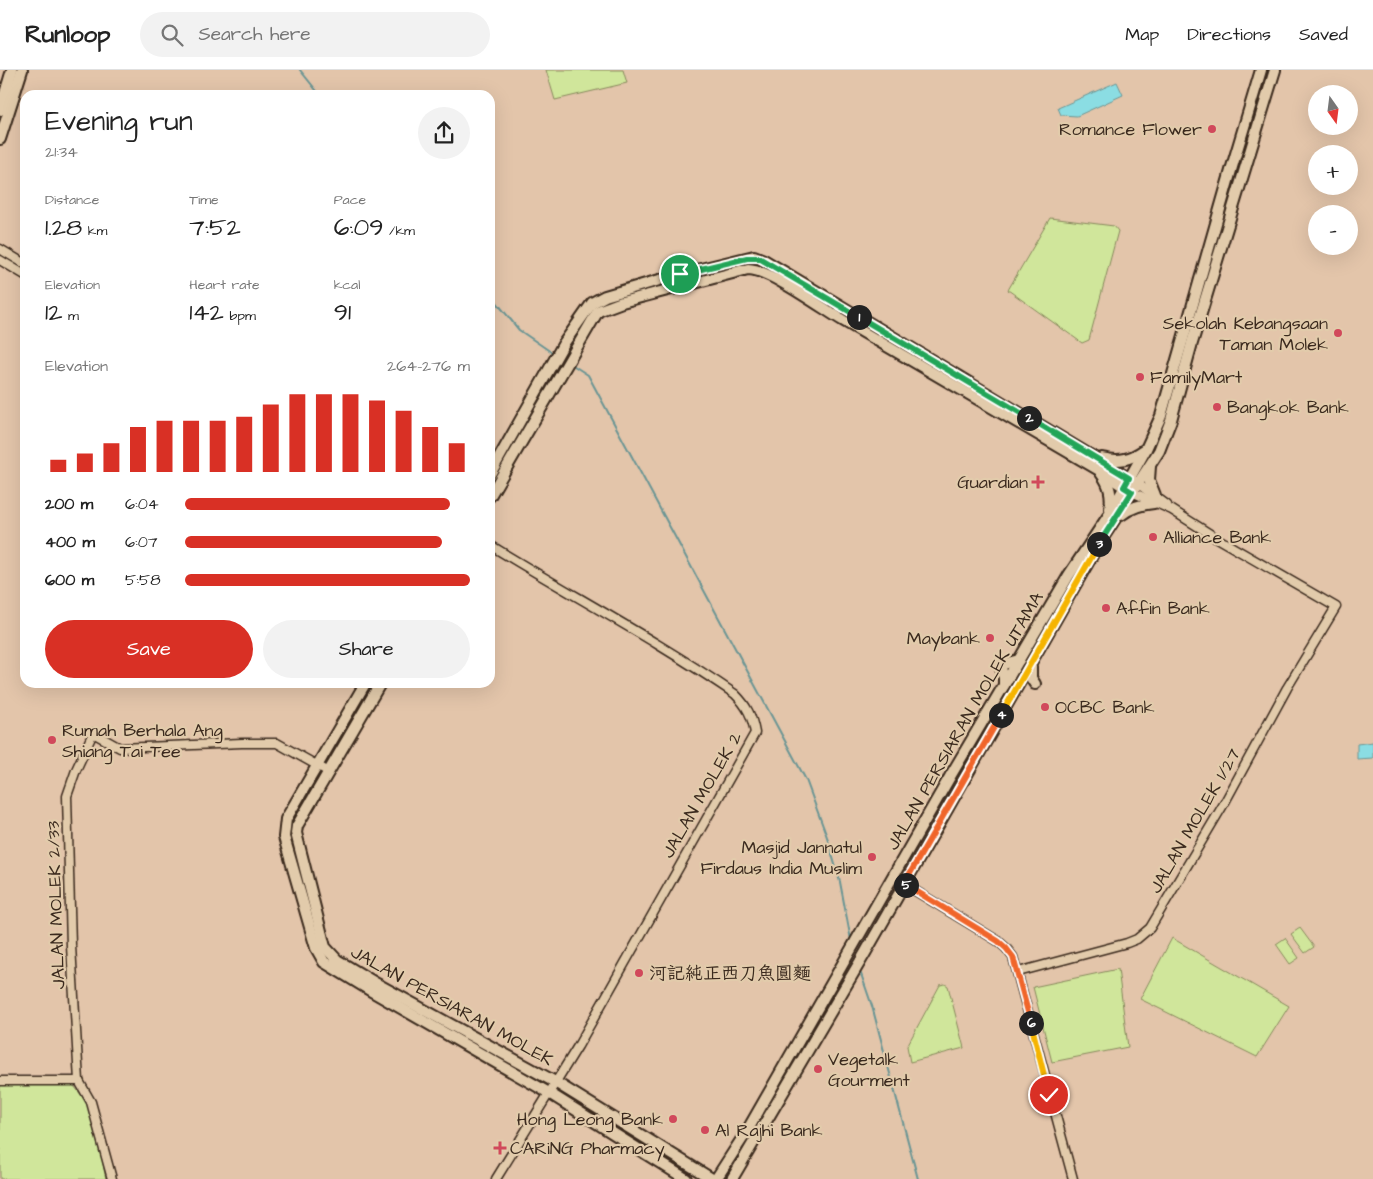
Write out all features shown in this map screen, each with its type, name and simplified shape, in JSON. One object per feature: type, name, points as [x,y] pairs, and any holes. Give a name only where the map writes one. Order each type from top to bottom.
[{"type":"main road","points":[[0,110],[12,70]]},
{"type":"main road","points":[[0,139],[22,70]]},
{"type":"main road","points":[[1111,518],[1131,485],[1161,416],[1261,70]]},
{"type":"main road","points":[[1131,485],[1151,463],[1159,450],[1171,420],[1192,343],[1276,70]]},
{"type":"main road","points":[[495,465],[561,349],[588,308],[596,300],[680,274],[754,256],[764,260],[1091,455],[1131,485]]},
{"type":"main road","points":[[495,487],[592,319],[601,309],[753,269],[768,274],[841,320],[1098,470],[1131,485]]},
{"type":"main road","points":[[1091,455],[1121,461],[1133,458],[1146,449]]},
{"type":"main road","points":[[1111,518],[1154,499],[1149,480],[1151,463]]},
{"type":"main road","points":[[1098,470],[1105,478],[1111,493],[1111,518]]},
{"type":"main road","name":"JALAN PERSIARAN MOLEK UTAMA","points":[[716,1179],[747,1130],[1073,568],[1111,518]]},
{"type":"main road","name":"JALAN PERSIARAN MOLEK UTAMA","points":[[732,1179],[1017,689],[1098,547],[1111,518]]},
{"type":"main road","points":[[1004,685],[1003,672],[1000,666],[1019,660]]},
{"type":"main road","points":[[1012,671],[1031,664],[1030,672],[1035,684],[1024,684],[1017,689]]},
{"type":"main road","points":[[1004,685],[1012,679],[1023,678]]},
{"type":"main road","name":"JALAN PERSIARAN MOLEK","points":[[362,688],[286,819],[284,836],[316,948],[320,956],[324,962],[372,992],[548,1093],[686,1179]]},
{"type":"main road","name":"JALAN PERSIARAN MOLEK","points":[[378,688],[297,826],[296,834],[325,947],[331,955],[377,984],[555,1082],[712,1179]]},
{"type":"street","points":[[0,249],[20,261]]},
{"type":"street","points":[[0,260],[20,272]]},
{"type":"street","points":[[1131,485],[1154,499]]},
{"type":"street","name":"JALAN MOLEK 1/27","points":[[1018,972],[1127,943],[1137,939],[1150,928],[1225,802],[1287,688],[1336,607],[1213,536],[1154,499]]},
{"type":"street","name":"JALAN MOLEK 2","points":[[495,548],[594,608],[652,640],[735,694],[746,705],[752,718],[755,733],[591,1023],[496,1179]]},
{"type":"street","name":"JALAN MOLEK 2/33","points":[[79,1081],[71,946],[67,796],[76,770],[94,733],[120,748],[277,743],[317,765]]},
{"type":"street","points":[[317,765],[329,772]]},
{"type":"street","points":[[904,884],[998,941],[1013,957],[1073,1179]]},
{"type":"street","points":[[0,1081],[79,1081],[91,1102],[112,1179]]},
{"type":"green space","points":[[546,70],[623,70],[627,83],[555,100]]},
{"type":"green space","points":[[1050,218],[1114,226],[1118,231],[1089,340],[1082,343],[1008,290]]},
{"type":"green space","points":[[1300,928],[1314,947],[1305,953],[1291,934]]},
{"type":"green space","points":[[1172,938],[1289,1006],[1257,1057],[1140,999]]},
{"type":"green space","points":[[1285,938],[1299,958],[1290,964],[1276,944]]},
{"type":"green space","points":[[1118,969],[1128,1047],[1052,1062],[1033,987]]},
{"type":"green space","points":[[945,984],[948,986],[964,1048],[910,1062],[907,1046],[940,985]]},
{"type":"green space","points":[[0,1084],[72,1084],[88,1106],[93,1117],[106,1179],[0,1179]]},
{"type":"water","points":[[1117,82],[1123,95],[1077,116],[1061,115],[1058,108]]},
{"type":"water","points":[[1373,742],[1373,758],[1357,759],[1357,744]]},
{"type":"waterway","points":[[300,70],[316,90]]},
{"type":"waterway","points":[[495,300],[519,330],[554,354]]},
{"type":"waterway","points":[[571,364],[588,375],[806,780],[827,837],[840,882],[851,940]]},
{"type":"waterway","points":[[861,974],[872,1006],[918,1179]]},
{"type":"place","name":"Romance Flower","points":[[1212,129]]},
{"type":"place","name":"Sekolah Kebangsaan Taman Molek","points":[[1338,333]]},
{"type":"place","name":"FamilyMart","points":[[1140,377]]},
{"type":"place","name":"Bangkok Bank","points":[[1217,407]]},
{"type":"place","name":"Guardian","points":[[1038,482]]},
{"type":"place","name":"Alliance Bank","points":[[1153,537]]},
{"type":"place","name":"Affin Bank","points":[[1106,608]]},
{"type":"place","name":"Maybank","points":[[990,638]]},
{"type":"place","name":"OCBC Bank","points":[[1045,707]]},
{"type":"place","name":"Rumah Berhala Ang Shiang Tai Tee","points":[[52,740]]},
{"type":"place","name":"Masjid Jannatul Firdaus India Muslim","points":[[872,857]]},
{"type":"place","name":"河記純正西刀魚圓麵","points":[[639,973]]},
{"type":"place","name":"Vegetalk Gourment","points":[[818,1069]]},
{"type":"place","name":"Hong Leong Bank","points":[[673,1119]]},
{"type":"place","name":"Al Rajhi Bank","points":[[705,1130]]},
{"type":"place","name":"CARiNG Pharmacy","points":[[500,1148]]},
{"type":"route","points":[[680,274],[754,256],[764,260],[1129,478],[1124,487],[1132,492],[1098,547],[904,884],[998,941],[1013,957],[1049,1095]]}]
